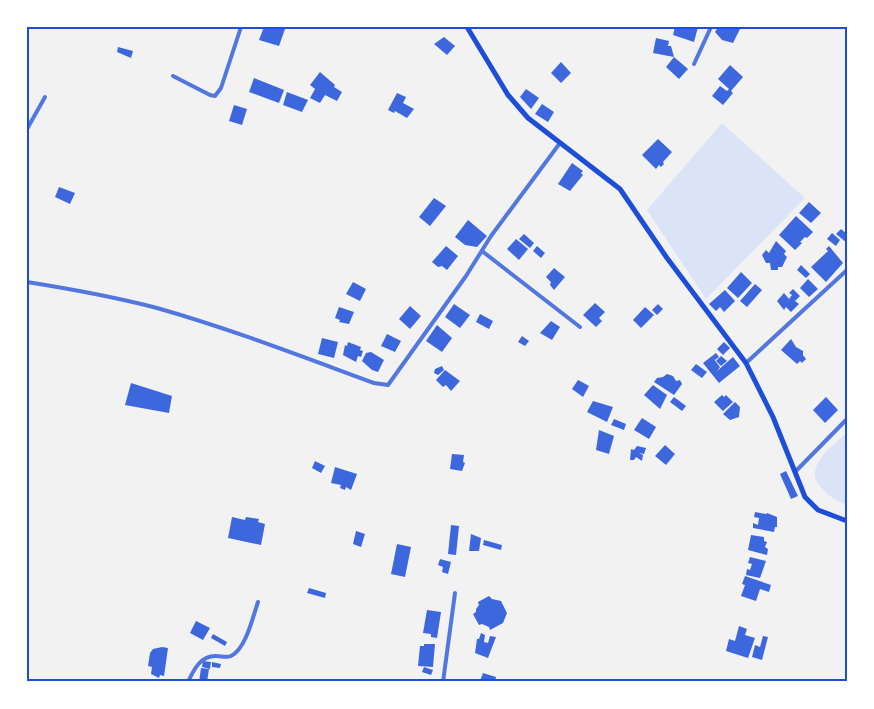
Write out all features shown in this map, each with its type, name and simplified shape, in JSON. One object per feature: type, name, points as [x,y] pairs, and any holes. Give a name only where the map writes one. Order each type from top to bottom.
[{"type":"main road","points":[[467,27],[515,105],[528,118],[620,189],[706,312],[746,363],[764,395],[805,497],[826,515],[847,521]]},
{"type":"street","points":[[173,76],[215,96],[221,88],[241,27]]},
{"type":"street","points":[[694,64],[711,27]]},
{"type":"street","points":[[27,129],[45,97]]},
{"type":"street","points":[[27,282],[157,308],[268,344],[385,386],[391,383],[490,236],[561,142]]},
{"type":"street","points":[[482,251],[580,327]]},
{"type":"street","points":[[746,363],[847,270]]},
{"type":"street","points":[[795,472],[847,419]]},
{"type":"street","points":[[443,682],[455,593]]},
{"type":"street","points":[[188,682],[201,660],[208,656],[231,656],[238,650],[245,638],[258,602]]},
{"type":"shaded area","points":[[722,123],[805,198],[706,299],[647,210]]},
{"type":"shaded area","points":[[847,433],[847,505],[823,490],[816,479],[815,471],[822,457]]},
{"type":"building","points":[[264,27],[285,29],[279,46],[259,40]]},
{"type":"building","points":[[675,27],[698,27],[694,42],[673,35]]},
{"type":"building","points":[[718,27],[741,27],[733,43],[722,40],[715,32]]},
{"type":"building","points":[[444,37],[455,46],[447,55],[434,44]]},
{"type":"building","points":[[656,38],[669,41],[668,46],[671,46],[674,57],[653,53]]},
{"type":"building","points":[[118,47],[133,51],[131,58],[117,52]]},
{"type":"building","points":[[674,57],[688,69],[679,79],[666,67]]},
{"type":"building","points":[[561,62],[571,73],[561,83],[551,73]]},
{"type":"building","points":[[730,65],[743,77],[723,105],[712,96],[720,86],[727,91],[729,89],[718,79]]},
{"type":"building","points":[[320,72],[342,92],[337,101],[325,95],[320,103],[310,98],[315,89],[310,85]]},
{"type":"building","points":[[254,78],[284,90],[279,103],[249,92]]},
{"type":"building","points":[[526,89],[539,98],[531,109],[520,97]]},
{"type":"building","points":[[287,92],[308,100],[302,112],[283,105]]},
{"type":"building","points":[[397,93],[406,97],[403,103],[414,109],[407,118],[388,110]]},
{"type":"building","points":[[542,104],[554,112],[548,122],[535,114]]},
{"type":"building","points":[[234,105],[247,109],[242,125],[229,121]]},
{"type":"building","points":[[658,139],[672,152],[663,162],[664,164],[661,167],[659,165],[656,169],[642,155]]},
{"type":"building","points":[[572,163],[583,171],[581,173],[583,175],[570,191],[558,184]]},
{"type":"building","points":[[59,187],[75,193],[70,204],[55,197]]},
{"type":"building","points":[[434,198],[446,206],[430,226],[419,217]]},
{"type":"building","points":[[809,202],[821,213],[811,223],[799,213]]},
{"type":"building","points":[[796,216],[813,232],[800,242],[802,243],[795,250],[779,235]]},
{"type":"building","points":[[468,220],[487,236],[477,247],[465,245],[455,237]]},
{"type":"building","points":[[841,229],[847,234],[847,243],[836,234]]},
{"type":"building","points":[[832,233],[840,240],[836,246],[827,239]]},
{"type":"building","points":[[524,234],[534,243],[530,248],[519,239]]},
{"type":"building","points":[[516,239],[528,249],[519,260],[507,249]]},
{"type":"building","points":[[776,241],[786,251],[784,254],[787,257],[782,267],[778,267],[778,270],[771,270],[770,263],[766,263],[762,255],[766,250],[769,253]]},
{"type":"building","points":[[446,246],[458,256],[447,270],[432,262]]},
{"type":"building","points":[[537,246],[545,253],[541,258],[533,251]]},
{"type":"building","points":[[829,246],[843,263],[826,282],[811,267],[828,251],[826,249]]},
{"type":"building","points":[[801,265],[810,274],[806,278],[797,270]]},
{"type":"building","points":[[554,268],[565,277],[554,290],[546,277]]},
{"type":"building","points":[[741,272],[752,283],[738,298],[727,288]]},
{"type":"building","points":[[808,279],[818,289],[809,297],[800,288]]},
{"type":"building","points":[[353,282],[366,289],[360,301],[346,294]]},
{"type":"building","points":[[755,284],[762,290],[747,307],[740,301]]},
{"type":"building","points":[[793,289],[800,296],[795,301],[799,304],[791,312],[786,307],[784,310],[777,301],[784,293],[789,299],[792,295],[789,293]]},
{"type":"building","points":[[725,290],[735,301],[724,312],[720,307],[716,311],[709,304]]},
{"type":"building","points":[[595,303],[605,312],[599,318],[602,321],[596,327],[583,315]]},
{"type":"building","points":[[454,304],[470,315],[460,328],[445,317]]},
{"type":"building","points":[[658,304],[663,309],[657,315],[652,310]]},
{"type":"building","points":[[410,306],[421,316],[410,329],[399,319]]},
{"type":"building","points":[[339,307],[354,312],[349,324],[339,322],[340,320],[335,318]]},
{"type":"building","points":[[645,307],[654,315],[641,328],[633,320]]},
{"type":"building","points":[[480,314],[493,321],[489,329],[476,322]]},
{"type":"building","points":[[551,321],[560,327],[552,340],[540,333]]},
{"type":"building","points":[[437,325],[452,338],[442,352],[426,341]]},
{"type":"building","points":[[387,334],[401,341],[395,352],[381,346]]},
{"type":"building","points":[[522,336],[529,341],[525,346],[518,342]]},
{"type":"building","points":[[322,338],[338,342],[334,358],[318,354]]},
{"type":"building","points":[[791,339],[796,347],[803,351],[806,359],[802,363],[800,361],[797,364],[781,350]]},
{"type":"building","points":[[348,342],[361,347],[360,350],[363,351],[356,362],[343,355]]},
{"type":"building","points":[[724,342],[730,348],[723,355],[717,349]]},
{"type":"building","points":[[371,352],[384,360],[378,372],[362,361],[366,353]]},
{"type":"building","points":[[716,353],[719,357],[715,360],[713,358],[720,367],[717,371],[733,357],[740,366],[719,383],[703,363]]},
{"type":"building","points":[[721,356],[727,361],[721,366],[716,361]]},
{"type":"building","points":[[696,364],[707,372],[702,378],[691,370]]},
{"type":"building","points":[[442,366],[444,370],[438,375],[434,373],[435,369]]},
{"type":"building","points":[[445,370],[460,381],[451,391],[446,385],[443,387],[436,380]]},
{"type":"building","points":[[667,374],[673,376],[676,381],[680,380],[682,384],[674,395],[654,382],[657,378]]},
{"type":"building","points":[[578,380],[589,386],[583,397],[572,389]]},
{"type":"building","points":[[131,383],[172,396],[169,413],[125,405]]},
{"type":"building","points":[[653,385],[667,395],[660,409],[644,395]]},
{"type":"building","points":[[722,395],[724,397],[726,395],[733,402],[723,411],[714,402]]},
{"type":"building","points":[[674,397],[686,406],[682,411],[670,402]]},
{"type":"building","points":[[826,397],[838,410],[825,423],[813,410]]},
{"type":"building","points":[[593,401],[613,407],[607,422],[587,412]]},
{"type":"building","points":[[735,402],[740,407],[739,417],[730,420],[723,414]]},
{"type":"building","points":[[642,418],[656,427],[649,439],[634,430]]},
{"type":"building","points":[[614,419],[626,424],[624,430],[611,425]]},
{"type":"building","points":[[599,430],[614,436],[609,454],[596,450]]},
{"type":"building","points":[[665,445],[675,454],[666,465],[655,456]]},
{"type":"building","points":[[637,446],[646,448],[644,454],[639,453],[643,455],[642,461],[636,457],[630,460],[631,449],[634,450]]},
{"type":"building","points":[[452,454],[464,455],[463,462],[465,463],[462,471],[450,469]]},
{"type":"building","points":[[315,461],[325,466],[321,473],[312,468]]},
{"type":"building","points":[[335,467],[357,474],[351,490],[346,487],[345,490],[340,488],[341,485],[331,483]]},
{"type":"building","points":[[786,471],[798,496],[791,499],[780,474]]},
{"type":"building","points":[[755,512],[777,517],[777,527],[774,532],[753,528],[753,523],[758,525],[759,518],[754,517]]},
{"type":"building","points":[[232,517],[245,520],[246,517],[259,519],[258,522],[265,524],[261,545],[228,538]]},
{"type":"building","points":[[451,525],[459,526],[456,555],[448,554]]},
{"type":"building","points":[[356,531],[365,534],[361,547],[353,544]]},
{"type":"building","points":[[471,534],[481,538],[479,551],[469,551]]},
{"type":"building","points":[[751,535],[764,537],[764,541],[767,542],[765,547],[768,549],[767,555],[748,550]]},
{"type":"building","points":[[484,540],[502,545],[501,550],[483,545]]},
{"type":"building","points":[[397,544],[411,547],[405,577],[391,574]]},
{"type":"building","points":[[750,557],[766,561],[760,578],[746,575],[747,569],[750,570],[752,564],[748,563]]},
{"type":"building","points":[[440,559],[451,562],[448,574],[442,572],[443,567],[438,565]]},
{"type":"building","points":[[745,576],[771,585],[769,592],[760,589],[756,601],[741,596]]},
{"type":"building","points":[[309,588],[326,593],[325,598],[307,593]]},
{"type":"building","points":[[489,596],[501,601],[507,613],[503,623],[490,630],[489,627],[479,625],[473,614],[479,605],[478,602]]},
{"type":"building","points":[[427,610],[441,612],[437,638],[423,633]]},
{"type":"building","points":[[196,621],[210,628],[203,640],[190,633]]},
{"type":"building","points":[[739,626],[747,629],[745,635],[755,638],[748,658],[726,651],[729,639],[735,641]]},
{"type":"building","points":[[481,633],[485,635],[484,642],[488,643],[490,636],[496,637],[488,658],[475,653],[477,639]]},
{"type":"building","points":[[213,634],[227,642],[225,646],[211,638]]},
{"type":"building","points":[[763,636],[768,637],[762,660],[752,657],[755,645],[760,647]]},
{"type":"building","points":[[435,644],[433,667],[418,666],[420,646]]},
{"type":"building","points":[[168,648],[164,676],[160,675],[159,678],[151,674],[152,667],[148,666],[150,653],[153,649]]},
{"type":"building","points":[[203,661],[211,662],[210,669],[202,667]]},
{"type":"building","points":[[212,662],[221,664],[220,668],[212,667]]},
{"type":"building","points":[[424,667],[433,670],[431,675],[422,672]]},
{"type":"building","points":[[201,668],[209,669],[207,682],[199,682]]},
{"type":"building","points":[[483,673],[496,677],[495,682],[480,681]]}]
